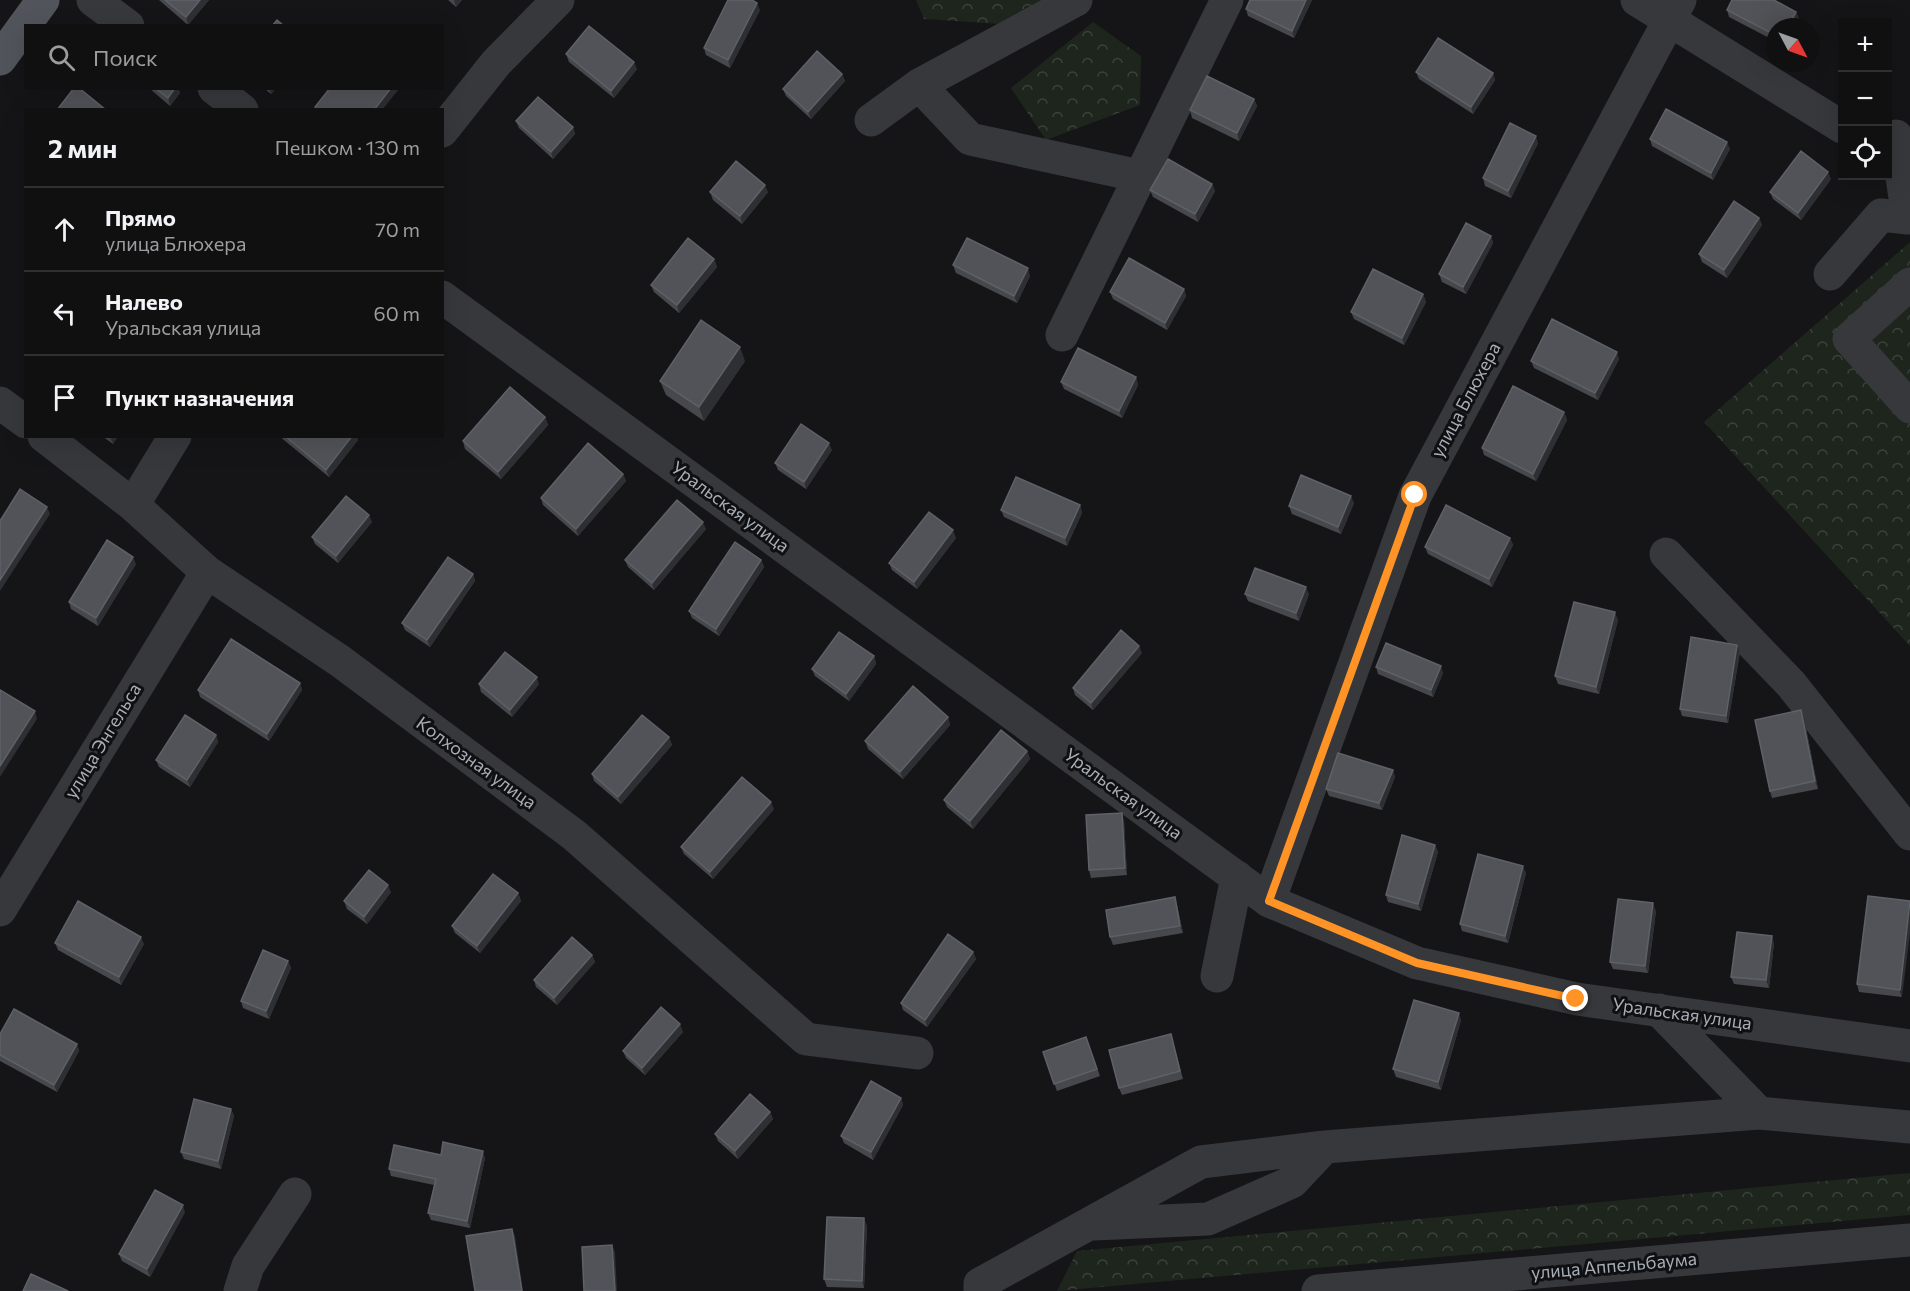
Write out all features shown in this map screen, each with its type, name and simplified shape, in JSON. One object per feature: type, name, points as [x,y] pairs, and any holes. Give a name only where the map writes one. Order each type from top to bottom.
[{"type":"main road","points":[[26,24],[44,0]]},
{"type":"main road","points":[[0,59],[24,27]]},
{"type":"street","points":[[93,0],[125,24]]},
{"type":"street","points":[[444,128],[496,63],[558,0]]},
{"type":"street","points":[[871,120],[919,85],[1076,0]]},
{"type":"street","points":[[1062,335],[1227,0]]},
{"type":"street","points":[[1637,0],[1675,10],[1841,126]]},
{"type":"street","name":"улица Блюхера","points":[[1269,901],[1415,495],[1675,10]]},
{"type":"street","points":[[919,85],[970,139],[1140,176]]},
{"type":"street","points":[[217,90],[240,108]]},
{"type":"street","points":[[1830,274],[1881,215],[1909,220],[1898,134]]},
{"type":"street","points":[[1910,284],[1849,339],[1910,406]]},
{"type":"street","name":"Уральская улица","points":[[444,298],[1269,901],[1417,963],[1576,999],[1910,1046]]},
{"type":"street","points":[[0,403],[24,421]]},
{"type":"street","name":"Колхозная улица","points":[[47,438],[133,505],[207,572],[340,661],[574,835],[806,1039],[917,1053]]},
{"type":"street","points":[[133,505],[174,438]]},
{"type":"street","points":[[1666,554],[1791,684],[1910,834]]},
{"type":"street","name":"улица Энгельса","points":[[0,910],[207,572]]},
{"type":"street","points":[[1217,976],[1237,877]]},
{"type":"street","points":[[1659,1010],[1759,1113]]},
{"type":"street","points":[[980,1291],[980,1284],[1201,1162],[1325,1147],[1759,1113],[1910,1127]]},
{"type":"street","points":[[1086,1225],[1208,1219],[1292,1182],[1325,1147]]},
{"type":"street","points":[[240,1291],[248,1266],[295,1194]]},
{"type":"street","name":"улица Аппельбаума","points":[[1318,1291],[1430,1286],[1910,1240]]},
{"type":"green space","points":[[916,0],[1044,0],[1000,24],[924,19]]},
{"type":"green space","points":[[1093,22],[1141,56],[1140,105],[1046,140],[1011,88]]},
{"type":"green space","points":[[1910,242],[1910,646],[1704,422]]},
{"type":"green space","points":[[1910,1173],[1910,1215],[1057,1291],[1077,1251]]},
{"type":"building","points":[[165,0],[200,0],[186,17]]},
{"type":"building","points":[[728,0],[752,0],[757,3],[728,60],[704,48]]},
{"type":"building","points":[[1250,0],[1306,0],[1292,31],[1246,9]]},
{"type":"building","points":[[1732,0],[1774,0],[1796,12],[1793,18],[1766,18],[1766,30],[1727,10]]},
{"type":"building","points":[[589,26],[634,62],[611,91],[566,54]]},
{"type":"building","points":[[1438,38],[1493,73],[1471,107],[1416,72]]},
{"type":"building","points":[[817,51],[842,74],[808,112],[783,89]]},
{"type":"building","points":[[1207,76],[1254,99],[1237,133],[1190,110]]},
{"type":"building","points":[[72,90],[81,90],[104,108],[59,108]]},
{"type":"building","points":[[158,90],[174,90],[168,98]]},
{"type":"building","points":[[328,90],[389,90],[376,108],[315,107]]},
{"type":"building","points":[[538,97],[573,127],[551,152],[516,121]]},
{"type":"building","points":[[1666,109],[1727,142],[1711,173],[1650,139]]},
{"type":"building","points":[[1510,123],[1536,136],[1508,191],[1483,178]]},
{"type":"building","points":[[1801,151],[1828,172],[1798,213],[1770,192]]},
{"type":"building","points":[[1168,159],[1212,184],[1195,214],[1150,190]]},
{"type":"building","points":[[736,161],[765,185],[740,216],[710,192]]},
{"type":"building","points":[[1734,201],[1759,218],[1724,270],[1699,254]]},
{"type":"building","points":[[1466,223],[1491,236],[1463,287],[1439,274]]},
{"type":"building","points":[[688,238],[714,259],[677,305],[651,285]]},
{"type":"building","points":[[967,238],[1028,268],[1014,296],[953,265]]},
{"type":"building","points":[[1129,258],[1184,289],[1165,323],[1110,292]]},
{"type":"building","points":[[1373,269],[1423,294],[1402,338],[1351,312]]},
{"type":"building","points":[[1552,319],[1617,352],[1595,393],[1531,361]]},
{"type":"building","points":[[701,320],[740,347],[699,407],[660,381]]},
{"type":"building","points":[[1078,348],[1136,377],[1119,411],[1061,382]]},
{"type":"building","points":[[1513,386],[1564,412],[1533,474],[1482,448]]},
{"type":"building","points":[[510,387],[545,417],[498,472],[463,441]]},
{"type":"building","points":[[801,424],[829,443],[804,482],[775,463]]},
{"type":"building","points":[[287,438],[350,438],[326,470]]},
{"type":"building","points":[[588,443],[623,474],[576,529],[541,498]]},
{"type":"building","points":[[1301,475],[1351,496],[1338,527],[1289,506]]},
{"type":"building","points":[[1016,477],[1080,505],[1065,538],[1001,510]]},
{"type":"building","points":[[20,489],[47,507],[0,580],[0,521]]},
{"type":"building","points":[[346,496],[369,515],[336,556],[312,537]]},
{"type":"building","points":[[677,500],[703,522],[652,583],[625,560]]},
{"type":"building","points":[[1446,505],[1510,538],[1489,579],[1425,547]]},
{"type":"building","points":[[929,512],[953,530],[914,582],[889,563]]},
{"type":"building","points":[[107,540],[133,557],[96,618],[69,602]]},
{"type":"building","points":[[735,542],[761,560],[716,629],[689,611]]},
{"type":"building","points":[[448,557],[473,574],[427,640],[402,623]]},
{"type":"building","points":[[1255,568],[1306,587],[1296,613],[1245,594]]},
{"type":"building","points":[[1574,602],[1615,612],[1596,687],[1555,676]]},
{"type":"building","points":[[1121,630],[1139,646],[1091,703],[1073,688]]},
{"type":"building","points":[[839,632],[874,656],[846,694],[812,669]]},
{"type":"building","points":[[1691,637],[1737,645],[1726,716],[1680,709]]},
{"type":"building","points":[[231,639],[300,683],[267,734],[198,690]]},
{"type":"building","points":[[1386,643],[1441,666],[1431,690],[1376,667]]},
{"type":"building","points":[[505,652],[537,677],[510,710],[479,684]]},
{"type":"building","points":[[913,686],[948,717],[900,772],[865,741]]},
{"type":"building","points":[[0,690],[35,711],[0,766]]},
{"type":"building","points":[[1801,710],[1815,781],[1770,791],[1755,720]]},
{"type":"building","points":[[185,715],[216,735],[187,780],[156,760]]},
{"type":"building","points":[[642,715],[669,737],[618,797],[592,774]]},
{"type":"building","points":[[1001,730],[1027,751],[970,821],[944,800]]},
{"type":"building","points":[[1338,753],[1393,770],[1379,803],[1326,789]]},
{"type":"building","points":[[742,777],[771,802],[710,872],[681,847]]},
{"type":"building","points":[[1122,813],[1125,868],[1089,870],[1086,815]]},
{"type":"building","points":[[1402,835],[1435,845],[1418,904],[1386,895]]},
{"type":"building","points":[[1478,854],[1523,866],[1505,936],[1460,924]]},
{"type":"building","points":[[369,870],[388,885],[364,917],[344,901]]},
{"type":"building","points":[[493,874],[518,893],[477,946],[452,926]]},
{"type":"building","points":[[1868,896],[1910,901],[1900,990],[1857,984]]},
{"type":"building","points":[[1175,897],[1180,926],[1110,937],[1106,910]]},
{"type":"building","points":[[1618,899],[1653,903],[1645,966],[1610,962]]},
{"type":"building","points":[[78,901],[141,937],[119,977],[55,943]]},
{"type":"building","points":[[1737,932],[1772,936],[1766,980],[1731,977]]},
{"type":"building","points":[[948,934],[973,952],[925,1020],[901,1003]]},
{"type":"building","points":[[572,937],[592,955],[554,998],[534,980]]},
{"type":"building","points":[[263,950],[288,961],[266,1011],[241,1001]]},
{"type":"building","points":[[1414,1000],[1459,1013],[1438,1082],[1393,1069]]},
{"type":"building","points":[[661,1007],[680,1024],[642,1068],[623,1051]]},
{"type":"building","points":[[14,1009],[77,1044],[54,1085],[0,1055],[0,1034]]},
{"type":"building","points":[[1171,1034],[1180,1071],[1119,1088],[1109,1050]]},
{"type":"building","points":[[1086,1037],[1097,1069],[1054,1084],[1043,1052]]},
{"type":"building","points":[[871,1081],[901,1098],[871,1152],[841,1136]]},
{"type":"building","points":[[750,1094],[770,1112],[735,1151],[715,1134]]},
{"type":"building","points":[[194,1099],[231,1109],[218,1161],[181,1152]]},
{"type":"building","points":[[443,1142],[483,1151],[467,1221],[428,1213],[436,1179],[389,1169],[394,1145],[441,1155]]},
{"type":"building","points":[[155,1190],[183,1205],[147,1269],[119,1254]]},
{"type":"building","points":[[827,1217],[864,1218],[862,1281],[824,1279]]},
{"type":"building","points":[[512,1229],[522,1291],[475,1291],[466,1236]]},
{"type":"building","points":[[612,1245],[615,1291],[584,1291],[582,1247]]},
{"type":"building","points":[[31,1274],[68,1291],[23,1291]]},
{"type":"route","points":[[1415,495],[1269,901],[1417,963],[1576,999]]}]
